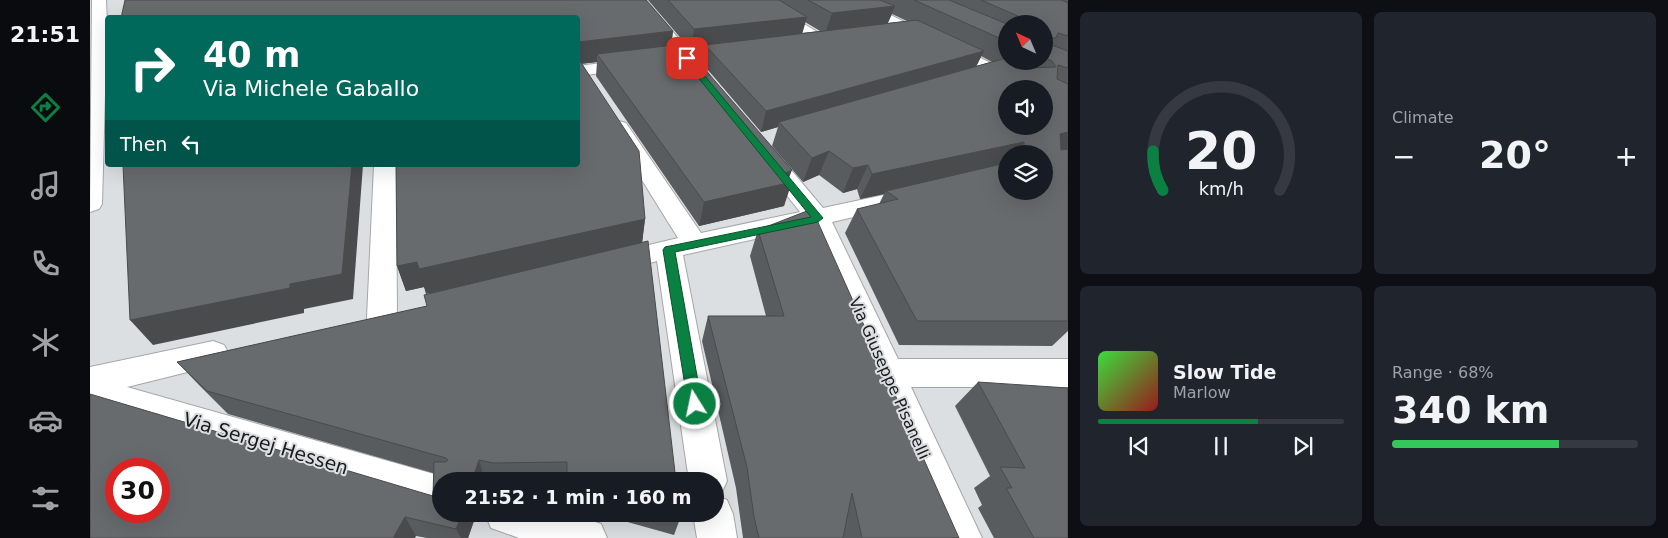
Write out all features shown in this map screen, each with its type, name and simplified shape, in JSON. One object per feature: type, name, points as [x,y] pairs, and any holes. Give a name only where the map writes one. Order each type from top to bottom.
[{"type":"street","points":[[91,189],[97,122],[99,0]]},
{"type":"street","points":[[638,0],[712,89]]},
{"type":"street","points":[[754,0],[822,42]]},
{"type":"street","points":[[847,0],[1011,80]]},
{"type":"street","points":[[882,35],[911,31]]},
{"type":"street","points":[[794,45],[842,40]]},
{"type":"street","points":[[584,76],[649,63]]},
{"type":"street","points":[[966,80],[995,72]]},
{"type":"street","points":[[609,112],[682,246],[707,472]]},
{"type":"street","name":"Via Giuseppe Pisanelli","points":[[774,136],[755,142],[818,218],[962,538]]},
{"type":"street","points":[[382,318],[385,167]]},
{"type":"street","points":[[592,268],[682,246],[921,195]]},
{"type":"street","points":[[353,324],[411,311]]},
{"type":"street","points":[[90,381],[236,350]]},
{"type":"street","points":[[888,373],[1068,373]]},
{"type":"street","name":"Via Sergej Hessen","points":[[90,391],[432,492]]},
{"type":"street","points":[[532,522],[587,538]]},
{"type":"street","points":[[714,522],[717,538]]},
{"type":"building","points":[[125,0],[646,0],[673,31],[580,42],[580,15],[122,15]]},
{"type":"building","points":[[668,0],[779,0],[807,17],[694,29]]},
{"type":"building","points":[[808,0],[880,0],[895,6],[832,13]]},
{"type":"building","points":[[914,0],[949,0],[998,20],[998,37]]},
{"type":"building","points":[[981,0],[1061,0],[1068,3],[1068,36],[1058,33],[1056,38],[1053,38],[1053,15],[1016,15]]},
{"type":"building","points":[[917,20],[984,51],[766,111],[705,45]]},
{"type":"building","points":[[683,44],[792,170],[785,173],[792,182],[704,202],[597,54]]},
{"type":"building","points":[[1053,45],[1068,51],[1068,68],[1058,65],[1057,79],[1068,84],[1068,132],[1060,134],[1061,150],[1068,149],[1068,321],[917,321],[857,209],[898,199],[886,191],[998,165],[998,200],[1053,200],[1053,145],[1024,145],[1024,142],[998,145],[998,147],[872,174],[868,165],[853,168],[829,151],[812,158],[779,122],[998,60],[998,70],[1053,70],[1053,67],[1056,67],[1053,62]]},
{"type":"building","points":[[580,61],[639,151],[645,219],[419,269],[417,262],[397,266],[396,167],[580,167]]},
{"type":"building","points":[[123,167],[352,167],[342,274],[290,284],[290,288],[130,320]]},
{"type":"building","points":[[812,209],[959,538],[862,538],[852,493],[843,538],[759,538],[747,467],[708,316],[784,316],[758,230]]},
{"type":"building","points":[[648,241],[675,472],[567,472],[567,462],[493,463],[479,460],[475,472],[434,472],[434,462],[446,462],[448,460],[207,391],[177,362],[427,306],[424,295]]},
{"type":"building","points":[[978,382],[1068,388],[1068,538],[1034,538],[1006,488],[1012,488],[1000,467],[1025,468]]},
{"type":"building","points":[[90,394],[432,496],[432,522],[459,522],[456,529],[405,517],[393,538],[90,538]]},
{"type":"route","points":[[687,58],[818,218],[694,243],[669,250],[695,404]]}]
